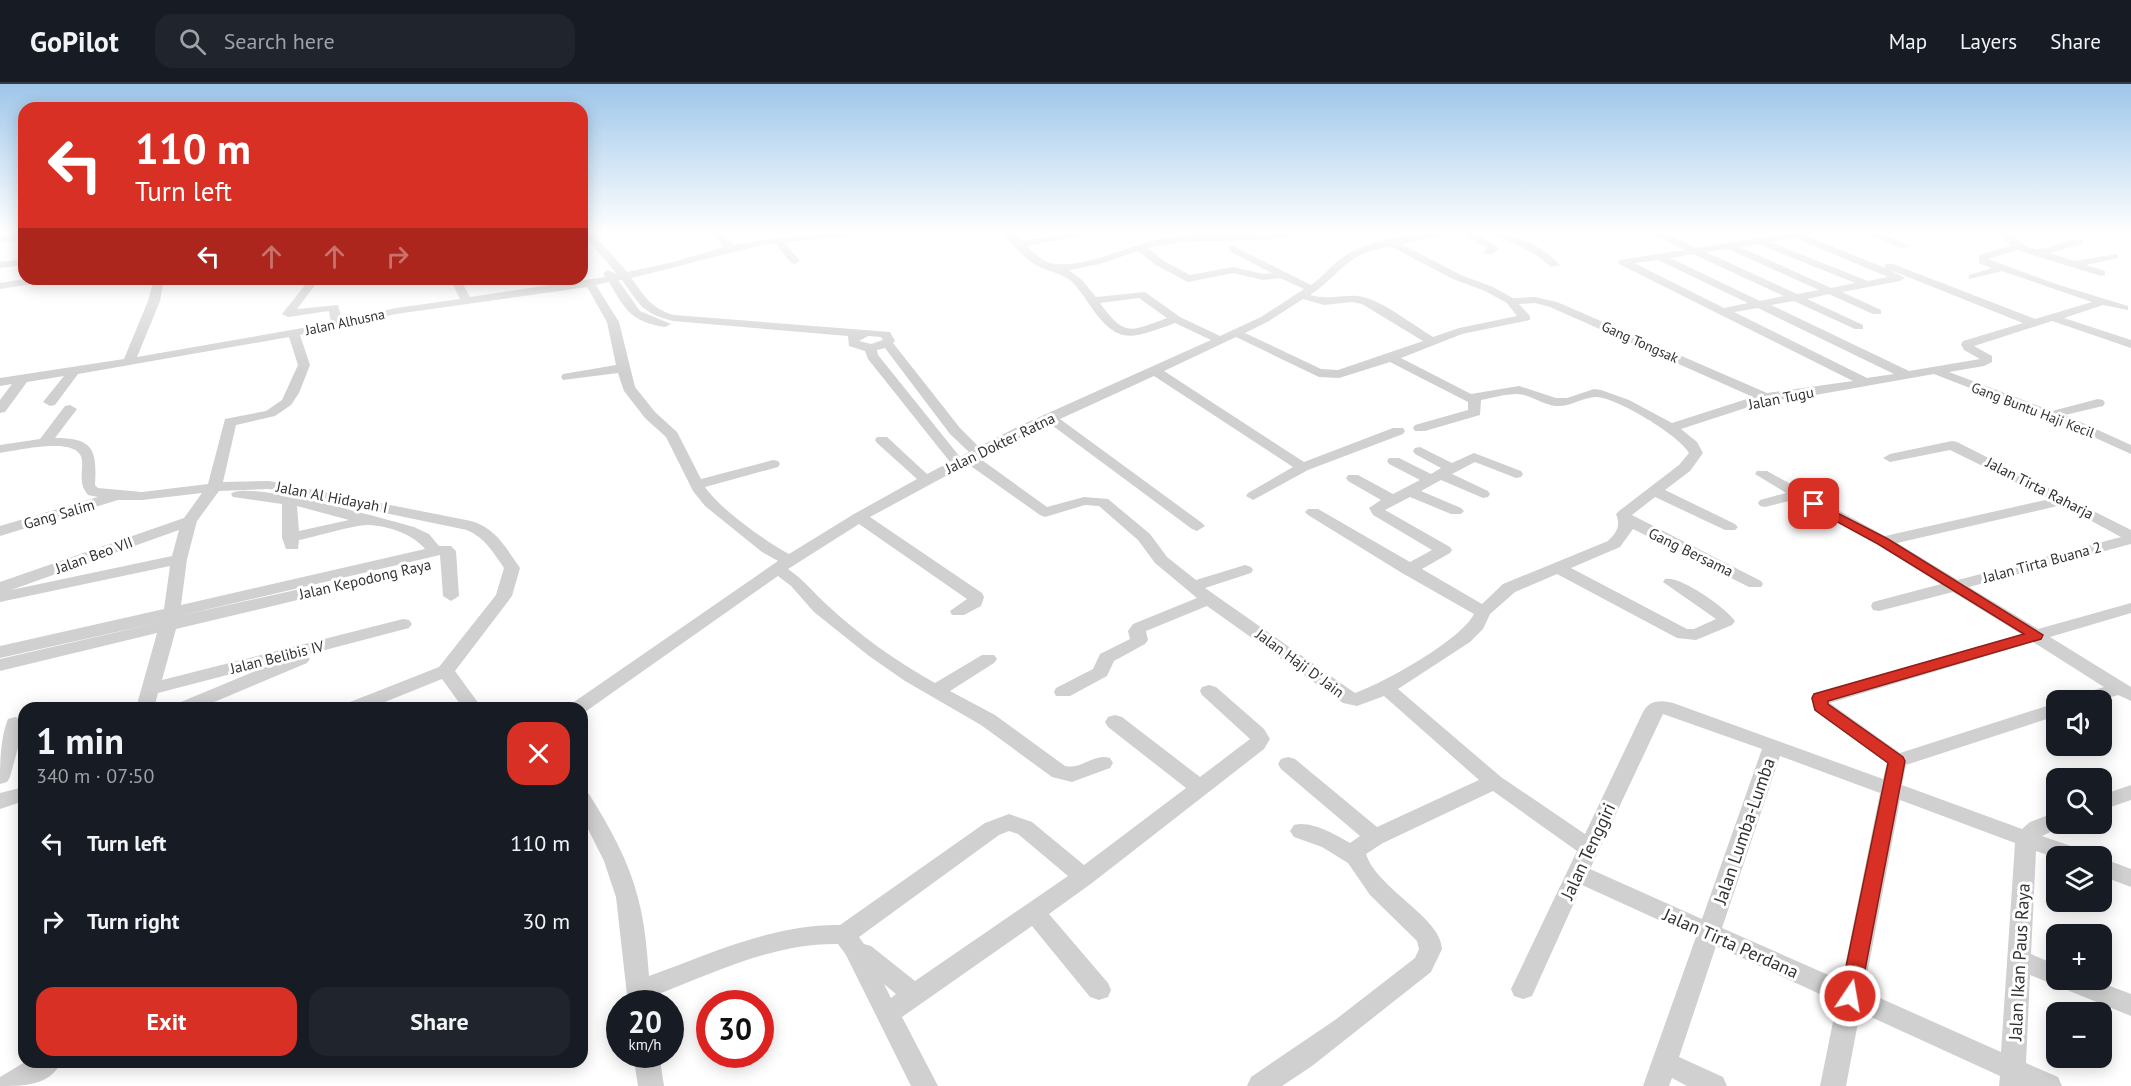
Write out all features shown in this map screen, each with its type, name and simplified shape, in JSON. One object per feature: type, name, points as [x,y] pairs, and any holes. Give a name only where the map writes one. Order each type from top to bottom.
[{"type":"street","name":"Jalan Alhusna","points":[[590,284],[609,280]]},
{"type":"street","points":[[612,280],[633,312],[649,322],[856,337],[878,332],[886,334],[890,339],[887,343],[870,348],[857,346],[856,337]]},
{"type":"street","points":[[627,280],[647,307],[662,316],[856,337]]},
{"type":"street","points":[[1075,280],[1102,315],[1122,332],[1127,333],[1176,319]]},
{"type":"street","points":[[1292,280],[1312,289]]},
{"type":"street","name":"Jalan Dokter Ratna","points":[[587,702],[783,565],[860,517],[968,457],[1265,319],[1325,280]]},
{"type":"street","points":[[1236,333],[1319,373],[1339,374],[1391,358],[1459,332],[1526,318],[1511,301],[1489,289],[1464,280]]},
{"type":"street","points":[[1659,280],[1865,382]]},
{"type":"street","points":[[1709,280],[1905,374]]},
{"type":"street","points":[[1758,280],[1858,327]]},
{"type":"street","points":[[1802,280],[1877,312]]},
{"type":"street","points":[[1723,311],[1756,302],[1783,291],[1847,280]]},
{"type":"street","points":[[1854,280],[1866,284]]},
{"type":"street","points":[[1710,305],[1796,298],[1890,280]]},
{"type":"street","points":[[1924,280],[2034,323],[2102,302]]},
{"type":"street","points":[[2037,280],[2124,308]]},
{"type":"street","points":[[0,286],[18,283]]},
{"type":"street","points":[[590,284],[613,322],[629,388],[650,415],[672,435],[684,454],[697,485],[710,503],[768,549],[820,608],[875,652],[911,677],[988,720],[1059,772],[1072,775],[1103,763]]},
{"type":"street","points":[[129,362],[154,301],[158,285]]},
{"type":"street","points":[[310,285],[288,314],[334,307],[337,325]]},
{"type":"street","points":[[458,285],[467,302]]},
{"type":"street","name":"Jalan Alhusna","points":[[0,382],[294,333],[396,311],[583,285]]},
{"type":"street","points":[[1092,301],[1141,294],[1176,319],[1220,340]]},
{"type":"street","points":[[1300,295],[1324,302],[1352,299],[1365,301],[1433,342]]},
{"type":"street","name":"Gang Tongsak","points":[[1511,301],[1535,300],[1553,304],[1765,397]]},
{"type":"street","points":[[2051,317],[2131,344]]},
{"type":"street","points":[[356,321],[356,335]]},
{"type":"street","name":"Jalan Tugu","points":[[1671,428],[1765,397],[1984,362],[1988,358],[1968,347],[1967,344],[2034,323]]},
{"type":"street","points":[[147,702],[170,618],[179,559],[189,521],[211,492],[230,422],[277,412],[287,404],[296,390],[304,365],[294,333]]},
{"type":"street","points":[[887,343],[955,431],[968,457]]},
{"type":"street","points":[[870,348],[872,356],[968,457]]},
{"type":"street","points":[[1391,358],[1459,395],[1474,399],[1519,390],[1561,402],[1572,401],[1594,393],[1601,394],[1671,428],[1693,446],[1696,450],[1695,458],[1632,505],[1625,517]]},
{"type":"street","points":[[567,377],[623,368]]},
{"type":"street","points":[[1154,370],[1303,467]]},
{"type":"street","name":"Gang Buntu Haji Kecil","points":[[1935,370],[2129,447]]},
{"type":"street","points":[[50,402],[74,371]]},
{"type":"street","points":[[0,409],[23,378]]},
{"type":"street","points":[[1420,428],[1475,412],[1474,399]]},
{"type":"street","points":[[2051,415],[2098,404]]},
{"type":"street","points":[[44,443],[70,409]]},
{"type":"street","points":[[1050,418],[1197,526]]},
{"type":"street","points":[[1252,496],[1303,467],[1398,431]]},
{"type":"street","points":[[882,440],[926,480]]},
{"type":"street","name":"Jalan Al Hidayah I","points":[[0,449],[64,442],[85,448],[88,457],[87,486],[93,492],[118,496],[142,496],[211,492],[268,485],[381,507],[483,531],[500,547],[512,568],[504,596],[445,671]]},
{"type":"street","name":"Jalan Tirta Raharja","points":[[1890,458],[1947,445],[1961,448],[2131,537]]},
{"type":"street","points":[[1420,451],[1442,474]]},
{"type":"street","name":"Jalan Haji D' Jain","points":[[968,457],[1045,512],[1084,501],[1103,502],[1144,537],[1161,560],[1209,599],[1350,699],[1357,700],[1386,688],[1464,638],[1477,625],[1483,612],[1509,588],[1614,544],[1625,535],[1625,517]]},
{"type":"street","points":[[1408,570],[1442,554],[1444,550],[1378,512],[1377,508],[1474,457],[1516,474]]},
{"type":"street","points":[[1394,461],[1442,474],[1483,494]]},
{"type":"street","points":[[697,485],[773,464]]},
{"type":"street","points":[[1762,474],[1883,542],[2126,691]]},
{"type":"street","points":[[1353,478],[1391,499]]},
{"type":"street","points":[[1653,490],[1730,527]]},
{"type":"street","points":[[211,492],[249,494],[289,500],[417,533],[442,555],[451,596]]},
{"type":"street","points":[[1411,492],[1456,511]]},
{"type":"street","points":[[1765,503],[1797,495]]},
{"type":"street","name":"Gang Salim","points":[[0,531],[118,496]]},
{"type":"street","points":[[289,500],[291,542],[370,520]]},
{"type":"street","points":[[1883,542],[2064,500]]},
{"type":"street","points":[[1313,512],[1408,570],[1483,612]]},
{"type":"street","points":[[860,517],[976,597],[975,602],[958,611]]},
{"type":"street","name":"Gang Bersama","points":[[1625,517],[1755,584]]},
{"type":"street","name":"Jalan Beo VII","points":[[0,588],[189,521]]},
{"type":"street","name":"Jalan Tirta Buana 2","points":[[1879,606],[2131,537]]},
{"type":"street","name":"Jalan Kepodong Raya","points":[[0,652],[170,618],[442,555]]},
{"type":"street","points":[[0,597],[179,559]]},
{"type":"street","points":[[1557,567],[1683,634],[1696,635],[1726,621],[1722,615],[1671,582]]},
{"type":"street","points":[[1193,586],[1245,570]]},
{"type":"street","points":[[1063,692],[1101,672],[1106,658],[1136,644],[1139,640],[1137,631],[1139,628],[1209,599]]},
{"type":"street","points":[[1897,761],[1821,706],[1820,698],[2131,608]]},
{"type":"street","name":"Jalan Kepodong Raya","points":[[0,665],[170,618]]},
{"type":"street","name":"Jalan Belibis IV","points":[[151,688],[403,624]]},
{"type":"street","points":[[198,702],[357,636]]},
{"type":"street","points":[[937,690],[988,659]]},
{"type":"street","points":[[367,702],[445,671],[468,702]]},
{"type":"street","points":[[1386,688],[1494,782],[1589,848]]},
{"type":"street","points":[[887,1014],[1084,877],[1257,744],[1260,739],[1209,691]]},
{"type":"street","name":"Jalan Tenggiri","points":[[1523,989],[1652,712],[1659,706],[1669,708],[1773,747]]},
{"type":"street","points":[[1897,761],[2046,712]]},
{"type":"street","points":[[1115,722],[1199,788]]},
{"type":"street","points":[[0,777],[13,725]]},
{"type":"street","points":[[1773,747],[2047,846]]},
{"type":"street","name":"Jalan Lumba-Lumba","points":[[1660,1074],[1773,747]]},
{"type":"street","points":[[1833,1086],[1897,761]]},
{"type":"street","points":[[1288,764],[1375,837]]},
{"type":"street","points":[[1260,1086],[1308,1056],[1358,1019],[1423,964],[1430,954],[1430,943],[1422,932],[1375,885],[1356,858],[1354,850],[1375,837],[1494,782]]},
{"type":"street","points":[[2112,799],[2131,792]]},
{"type":"street","points":[[0,801],[18,796]]},
{"type":"street","points":[[588,810],[623,884],[631,922],[638,990]]},
{"type":"street","points":[[850,944],[992,829],[1009,822],[1025,828],[1084,877]]},
{"type":"street","points":[[2026,838],[2037,828],[2046,824]]},
{"type":"street","points":[[1301,831],[1330,841],[1356,858]]},
{"type":"street","name":"Jalan Ikan Paus Raya","points":[[2012,1078],[2026,838]]},
{"type":"street","points":[[2112,871],[2131,878]]},
{"type":"street","name":"Jalan Tirta Perdana","points":[[1577,873],[1850,996],[2012,1078],[2049,1086]]},
{"type":"street","points":[[1033,911],[1099,990]]},
{"type":"street","points":[[656,990],[748,951],[794,938],[830,934],[863,953],[914,996]]},
{"type":"street","points":[[850,944],[925,1086]]},
{"type":"street","points":[[2020,960],[2046,971]]},
{"type":"street","points":[[2093,990],[2131,1005]]},
{"type":"street","points":[[9,1086],[38,1068]]},
{"type":"street","points":[[648,1068],[651,1086]]},
{"type":"street","points":[[1660,1074],[1714,1086]]},
{"type":"route","points":[[1814,504],[1883,542],[2036,635],[1820,698],[1821,706],[1897,761],[1850,996]]}]
